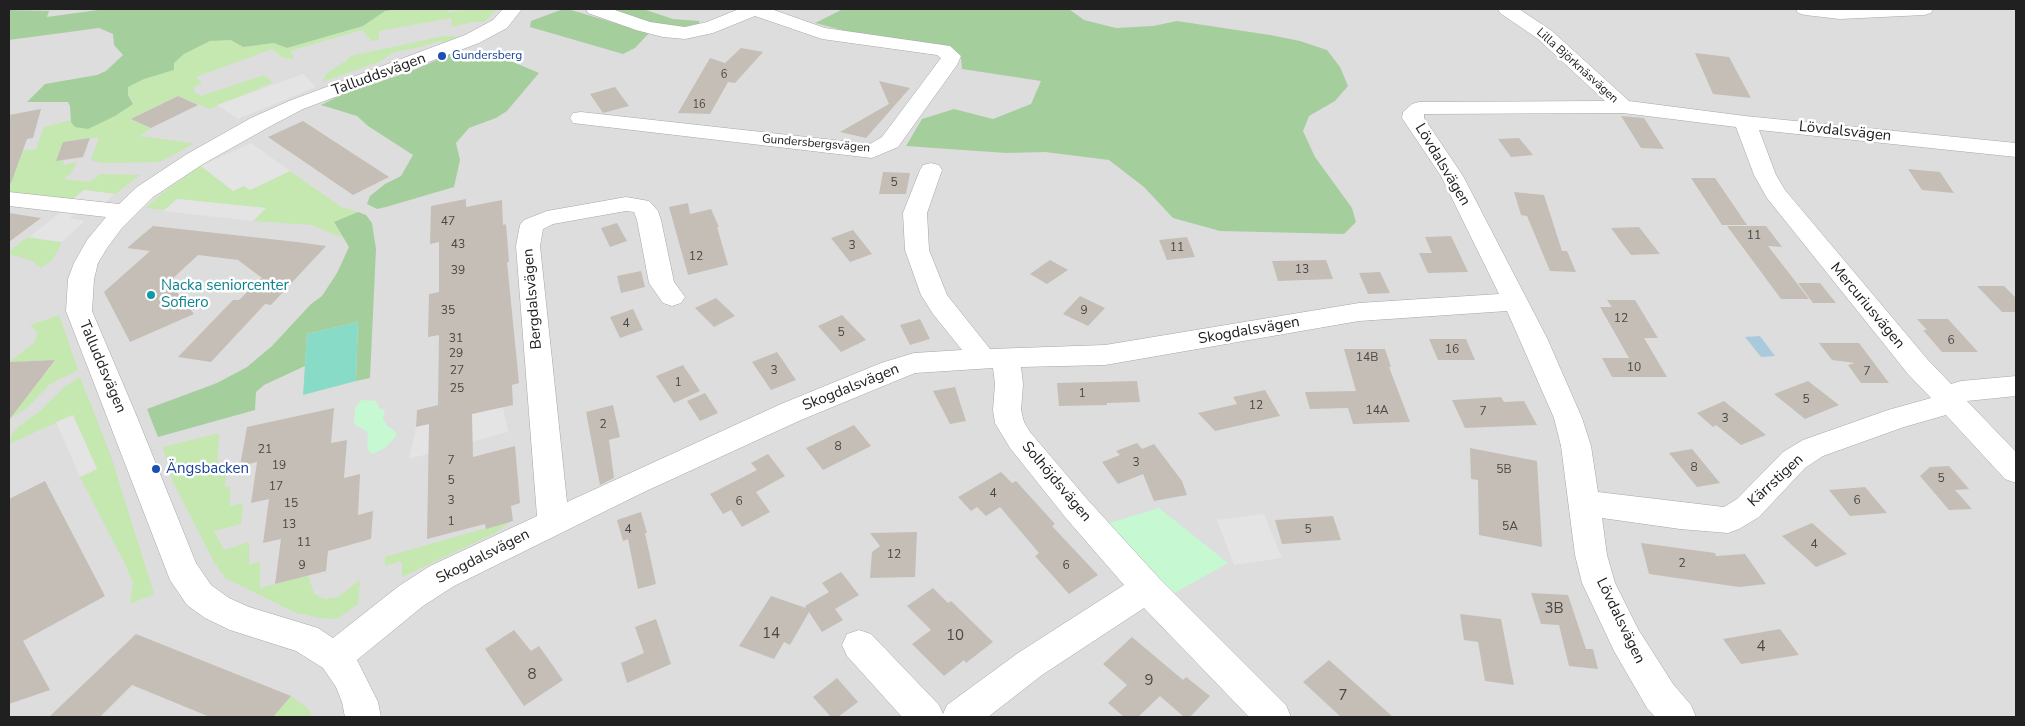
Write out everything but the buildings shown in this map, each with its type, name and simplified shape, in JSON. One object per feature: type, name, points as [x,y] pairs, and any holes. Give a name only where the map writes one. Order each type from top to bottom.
[{"type":"street","name":"Talluddsvägen","points":[[363,717],[360,702],[349,677],[335,657],[306,639],[242,620],[217,608],[199,595],[182,570],[121,412],[79,312],[81,279],[86,263],[96,245],[124,212],[145,192],[195,160],[272,116],[306,100],[472,39],[500,24],[513,9]]},
{"type":"street","name":"Gundersbergsvägen","points":[[581,118],[872,151],[890,142],[950,61],[951,56],[942,50],[822,33],[754,9],[701,31],[674,32],[643,26],[594,9]]},
{"type":"street","name":"Lilla Björknäsvägen","points":[[1507,9],[1551,40],[1623,107]]},
{"type":"street","points":[[1805,9],[1840,13],[1893,12],[1924,9]]},
{"type":"street","name":"Lövdalsvägen","points":[[1678,717],[1660,696],[1626,640],[1599,583],[1591,555],[1576,446],[1568,418],[1534,338],[1452,176],[1414,118],[1414,112],[1418,108],[1623,107],[1745,122],[2016,150]]},
{"type":"street","name":"Mercuriusvägen","points":[[1745,122],[1765,174],[1775,193],[1948,401],[2016,471]]},
{"type":"street","name":"Solhöjdsvägen","points":[[931,170],[915,212],[917,250],[934,295],[942,308],[976,349],[992,359],[1009,384],[1007,410],[1010,423],[1020,440],[1076,508],[1147,588],[1273,717]]},
{"type":"street","points":[[9,199],[124,212]]},
{"type":"street","name":"Bergdalsvägen","points":[[553,523],[528,246],[532,224],[546,218],[626,204],[642,206],[649,220],[662,283],[672,296]]},
{"type":"street","name":"Skogdalsvägen","points":[[335,657],[412,596],[442,576],[792,412],[891,370],[914,363],[1105,355],[1359,312],[1516,302]]},
{"type":"street","name":"Kärrstigen","points":[[1585,503],[1680,516],[1728,520],[1748,508],[1794,460],[1813,448],[1898,418],[1936,408],[1961,391],[2016,386]]},
{"type":"street","points":[[960,717],[1030,664],[1147,588]]},
{"type":"street","points":[[859,645],[926,717]]},
{"type":"shaded area","points":[[9,9],[2016,9],[2016,717],[9,717]]},
{"type":"shaded area","points":[[303,74],[316,87],[238,119],[217,105]]},
{"type":"shaded area","points":[[251,143],[290,171],[250,190],[244,186],[233,191],[201,166]]},
{"type":"shaded area","points":[[84,190],[115,194],[101,206],[69,202]]},
{"type":"shaded area","points":[[177,199],[266,208],[253,221],[163,211]]},
{"type":"shaded area","points":[[61,212],[75,213],[70,218],[85,221],[62,242],[29,237]]},
{"type":"shaded area","points":[[512,387],[503,407],[508,432],[409,459],[416,427],[417,410]]},
{"type":"shaded area","points":[[73,415],[97,469],[80,477],[56,422]]},
{"type":"shaded area","points":[[1264,514],[1282,558],[1234,565],[1217,520]]},
{"type":"green space","points":[[105,9],[396,9],[385,11],[363,26],[287,48],[274,43],[243,47],[231,40],[210,41],[184,54],[174,63],[174,70],[144,79],[128,87],[128,95],[133,104],[115,116],[88,129],[75,127],[71,122],[68,102],[27,102],[45,84],[97,75],[106,71],[123,55],[114,45],[113,34],[99,28],[9,40],[9,10],[49,11],[47,17]]},
{"type":"green space","points":[[396,9],[448,9],[448,12],[471,9],[497,9],[484,22],[473,22],[452,27],[451,18],[379,31],[379,40],[372,41],[362,30],[290,51],[294,58],[290,59],[283,58],[272,49],[196,77],[202,83],[194,87],[194,91],[201,96],[261,76],[267,77],[272,83],[210,109],[177,96],[131,119],[151,128],[140,136],[192,143],[160,162],[101,163],[91,160],[99,137],[70,141],[56,161],[64,160],[63,165],[77,162],[71,173],[64,179],[89,182],[101,174],[140,175],[115,194],[84,190],[69,202],[9,192],[9,167],[18,164],[22,151],[36,149],[44,127],[71,120],[72,122],[115,116],[133,102],[128,95],[128,87],[144,79],[173,70],[174,63],[184,54],[210,41],[231,40],[243,47],[274,43],[287,48],[363,26],[385,11]]},
{"type":"green space","points":[[563,9],[649,33],[635,48],[623,54],[530,27],[531,21]]},
{"type":"green space","points":[[604,9],[643,9],[673,19],[700,21],[698,24],[673,29]]},
{"type":"green space","points":[[843,9],[1069,9],[1084,20],[1116,28],[1153,26],[1177,21],[1270,35],[1300,41],[1327,50],[1340,67],[1348,86],[1335,101],[1309,116],[1303,131],[1315,157],[1352,208],[1356,222],[1344,234],[1220,231],[1173,218],[1144,187],[1109,160],[1045,152],[1006,153],[906,146],[922,119],[954,109],[993,119],[1031,104],[1041,81],[962,69],[961,58],[947,48],[865,36],[815,23]]},
{"type":"green space","points":[[444,36],[455,36],[457,38],[444,44],[441,41],[394,52],[379,62],[322,82],[326,74],[350,56]]},
{"type":"green space","points":[[458,51],[477,53],[513,62],[539,73],[507,111],[496,118],[469,128],[456,143],[460,160],[454,187],[377,209],[367,204],[370,196],[385,184],[401,176],[413,155],[368,126],[357,116],[321,105],[343,94],[409,72]]},
{"type":"green space","points":[[201,166],[233,191],[244,185],[250,190],[290,171],[341,207],[358,212],[334,222],[342,238],[312,225],[253,221],[265,208],[177,199],[164,210],[146,208],[166,190]]},
{"type":"green space","points":[[358,212],[366,215],[372,223],[376,249],[370,378],[356,381],[358,322],[307,334],[305,366],[264,385],[256,392],[255,410],[158,437],[147,409],[217,383],[247,367],[272,346],[311,304],[322,296],[337,273],[349,247],[334,222]]},
{"type":"green space","points":[[28,237],[62,242],[53,259],[41,268],[30,260],[9,254],[9,251]]},
{"type":"green space","points":[[59,315],[78,370],[50,384],[27,408],[9,419],[9,409],[18,408],[55,360],[9,362],[35,342],[37,332],[30,325]]},
{"type":"green space","points":[[358,322],[356,381],[303,395],[307,334]]},
{"type":"green space","points":[[80,377],[111,456],[154,594],[130,604],[133,583],[80,477],[96,469],[73,415],[9,444],[12,434],[19,426],[40,411],[64,387]]},
{"type":"green space","points":[[361,400],[376,401],[380,409],[385,410],[383,419],[387,426],[394,430],[397,435],[385,448],[372,454],[367,449],[368,432],[354,424],[355,408]]},
{"type":"green space","points":[[219,433],[217,471],[227,469],[225,487],[230,487],[230,506],[243,503],[241,524],[214,531],[224,550],[249,542],[249,565],[260,562],[260,588],[308,575],[314,594],[325,599],[338,597],[360,580],[358,604],[337,619],[320,618],[296,613],[225,578],[214,562],[173,482],[163,447]]},
{"type":"green space","points":[[1159,508],[1228,563],[1171,595],[1106,524]]},
{"type":"green space","points":[[511,521],[495,533],[402,577],[402,563],[400,561],[385,566],[385,557]]},
{"type":"green space","points":[[291,696],[307,708],[313,717],[273,717]]},
{"type":"water","points":[[1760,336],[1775,356],[1761,357],[1745,337]]},
{"type":"place","name":"Gundersberg","points":[[442,56]]},
{"type":"place","name":"Nacka seniorcenter Sofiero","points":[[151,295]]},
{"type":"place","name":"Ängsbacken","points":[[156,469]]}]
